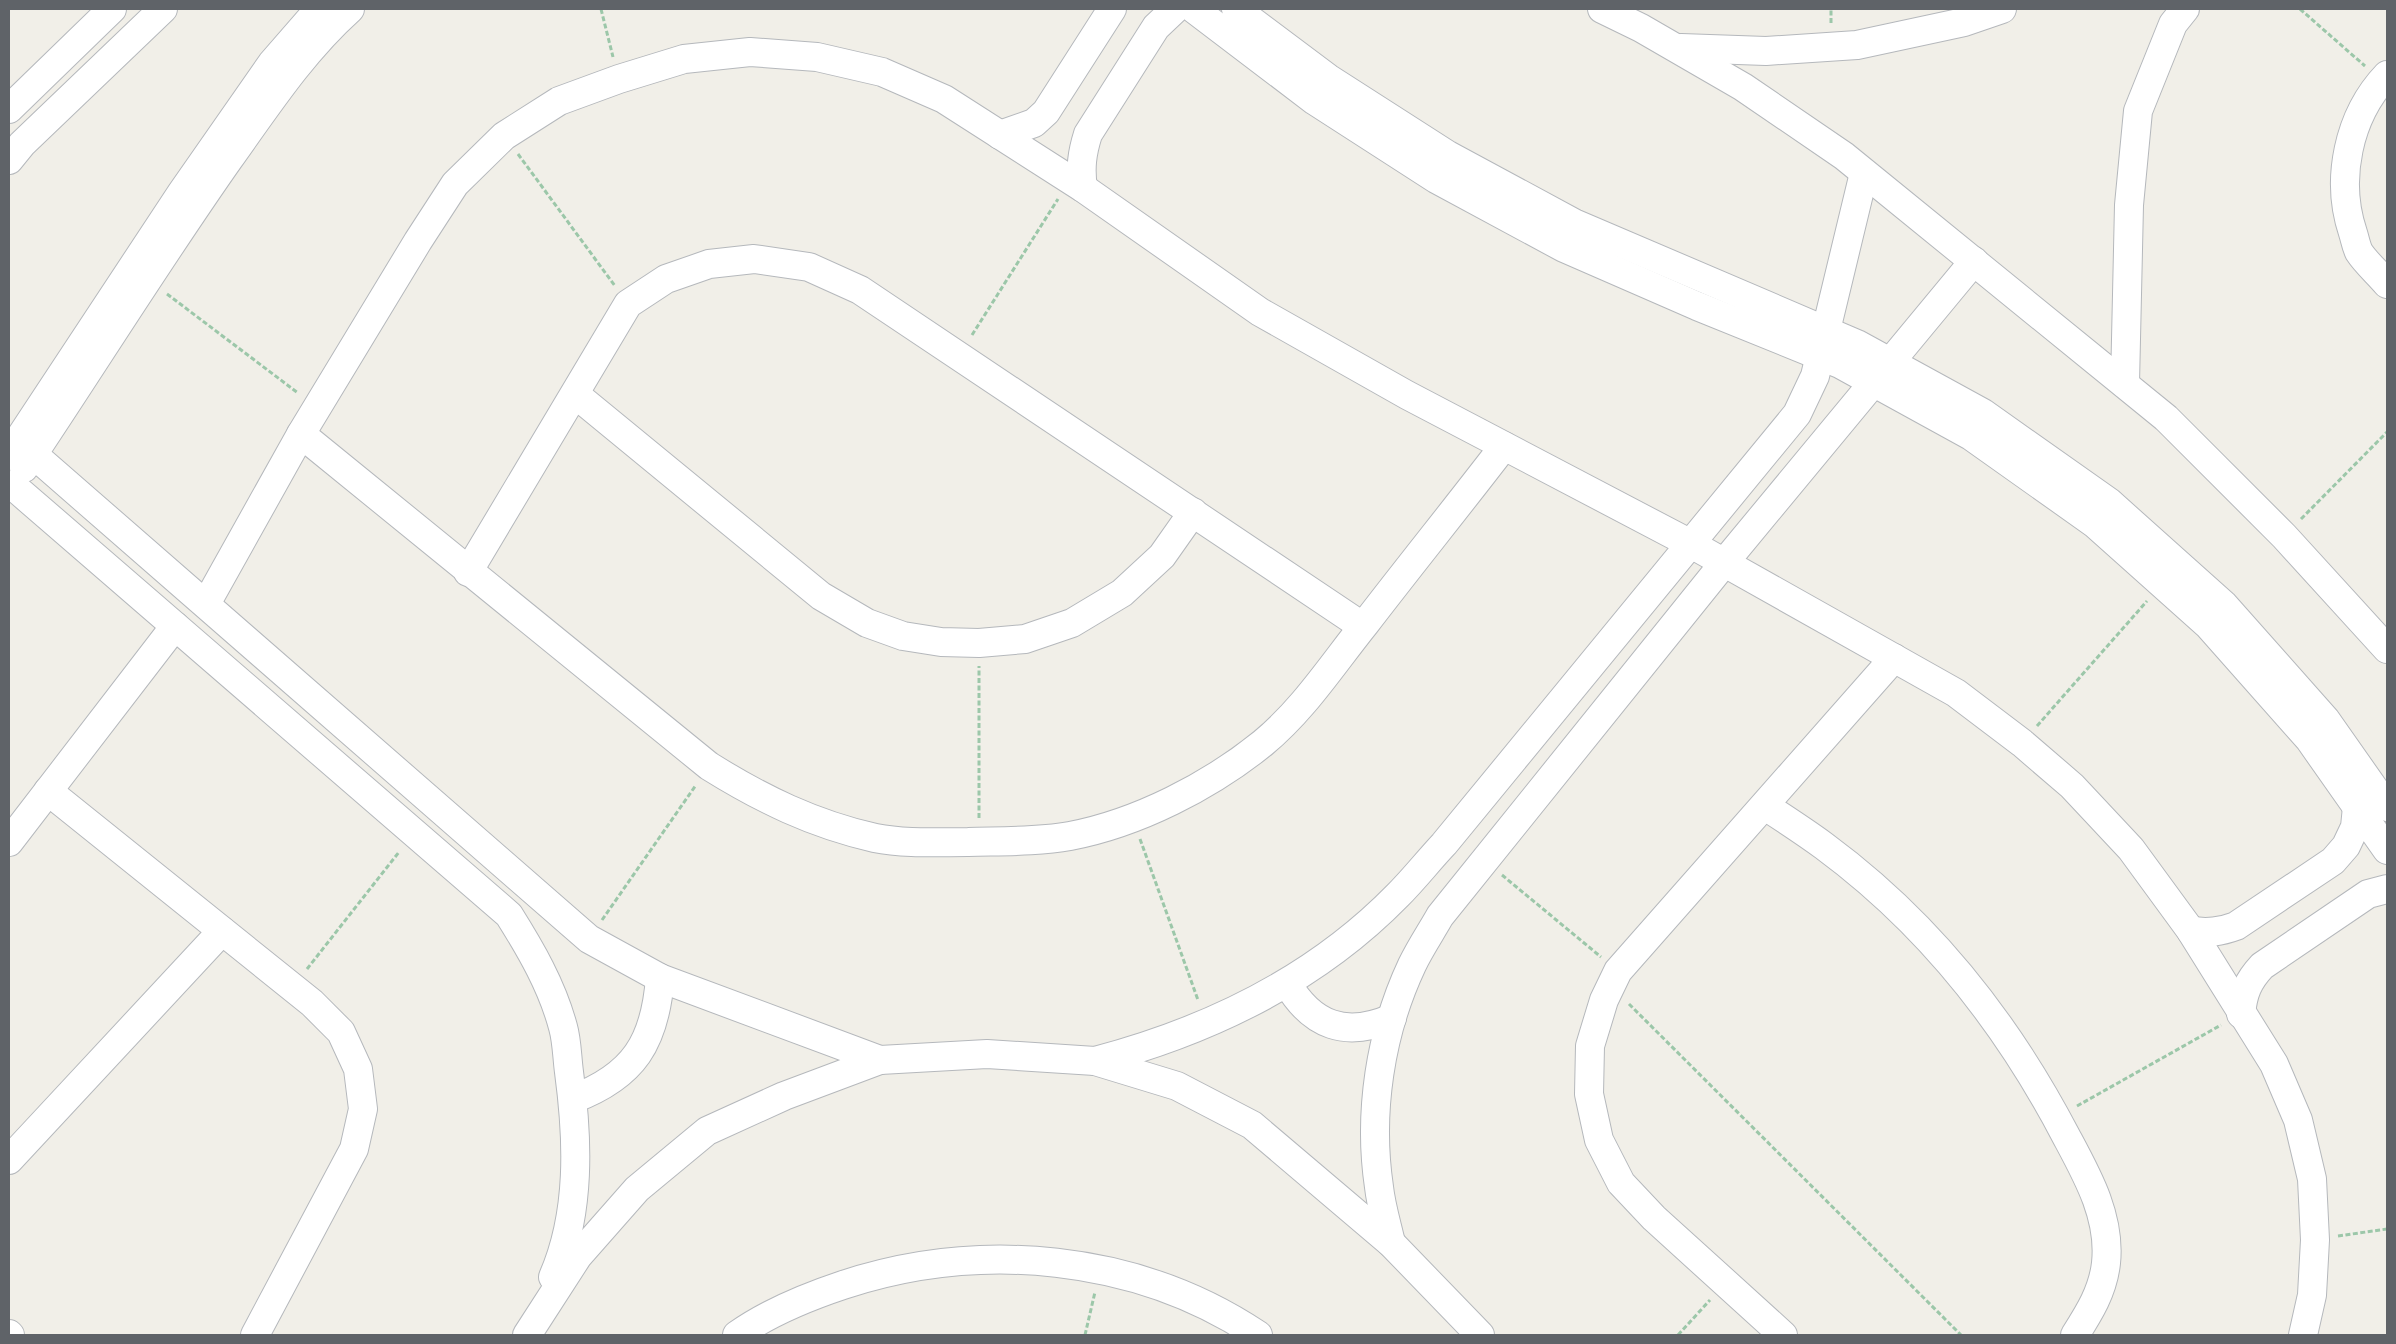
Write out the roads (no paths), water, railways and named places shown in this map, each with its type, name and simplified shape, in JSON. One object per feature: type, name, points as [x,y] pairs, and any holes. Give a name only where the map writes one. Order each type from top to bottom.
[{"type":"street","points":[[9,109],[112,9]]},
{"type":"street","points":[[9,160],[22,144],[163,9]]},
{"type":"street","points":[[63,392],[182,192],[267,70],[319,9]]},
{"type":"street","points":[[350,9],[332,25],[287,77],[198,204],[149,280],[63,392],[17,446],[10,487],[175,626],[509,914],[538,961],[564,1027],[572,1099],[576,1180],[561,1259],[528,1334]]},
{"type":"street","points":[[1000,135],[1034,123],[1046,112],[1112,9]]},
{"type":"street","points":[[1077,184],[1082,152],[1088,134],[1156,27],[1175,9]]},
{"type":"street","points":[[1194,9],[1314,101],[1436,179],[1564,248],[1697,306],[1823,343],[1857,344],[1882,372],[2095,524],[2208,625],[2309,739],[2387,850]]},
{"type":"street","points":[[1236,9],[1328,78],[1448,155],[1574,223],[1823,343]]},
{"type":"street","points":[[1602,9],[1743,87],[1844,156],[2125,384],[2166,418],[2284,536],[2387,650]]},
{"type":"street","points":[[1675,48],[1766,51],[1857,45],[1964,22],[2002,9]]},
{"type":"street","points":[[2125,384],[2129,205],[2138,111],[2173,24],[2185,9]]},
{"type":"street","points":[[206,604],[301,434],[455,184],[504,136],[559,101],[619,79],[684,59],[750,52],[817,57],[882,72],[944,99],[1077,184],[1260,312],[1407,394],[1691,544],[1956,693],[2022,743],[2072,786],[2131,849],[2191,931],[2241,1014],[2274,1064],[2298,1120],[2312,1179],[2315,1240],[2312,1295],[2303,1335]]},
{"type":"street","points":[[2385,78],[2362,110],[2349,145],[2344,181],[2348,217],[2359,252],[2387,284]]},
{"type":"street","points":[[1095,1061],[1152,1046],[1207,1025],[1287,982],[1344,942],[1397,896],[1444,844],[1797,414],[1815,376],[1864,173]]},
{"type":"street","points":[[468,572],[628,304],[666,280],[709,264],[754,259],[810,267],[860,290],[1362,626]]},
{"type":"street","points":[[1391,1243],[1379,1187],[1375,1131],[1379,1074],[1392,1018],[1412,965],[1440,916],[1724,563],[1974,261]]},
{"type":"street","points":[[1882,372],[1983,413],[2109,502],[2224,605],[2326,720],[2387,807]]},
{"type":"street","points":[[574,394],[821,596],[867,623],[903,636],[941,642],[980,643],[1025,639],[1072,623],[1122,593],[1162,556],[1193,512]]},
{"type":"street","points":[[301,434],[468,572],[709,766],[755,795],[814,821],[877,838],[942,842],[979,842],[1070,836],[1132,818],[1202,786],[1264,742],[1318,688],[1362,626],[1504,446]]},
{"type":"street","points":[[17,446],[206,604],[589,939],[660,978],[880,1060]]},
{"type":"street","points":[[9,842],[175,626]]},
{"type":"street","points":[[1783,1335],[1654,1218],[1621,1183],[1599,1140],[1589,1094],[1590,1046],[1604,1000],[1615,978],[1894,658]]},
{"type":"street","points":[[48,791],[312,1003],[341,1032],[358,1069],[363,1109],[354,1149],[255,1335]]},
{"type":"street","points":[[1765,806],[1824,846],[1880,892],[1932,942],[1979,997],[2020,1056],[2090,1181],[2104,1221],[2106,1264],[2095,1304],[2075,1335]]},
{"type":"street","points":[[2191,931],[2206,933],[2222,932],[2236,926],[2333,861],[2346,846],[2355,827],[2358,808]]},
{"type":"street","points":[[2241,1014],[2243,996],[2250,979],[2262,966],[2368,894],[2387,889]]},
{"type":"street","points":[[9,1160],[222,930]]},
{"type":"street","points":[[572,1099],[619,1075],[637,1055],[652,1024],[657,1007],[660,978]]},
{"type":"street","points":[[1287,982],[1297,1001],[1312,1015],[1331,1025],[1352,1029],[1372,1026],[1392,1018]]},
{"type":"street","points":[[528,1334],[578,1256],[638,1189],[707,1131],[784,1096],[880,1060],[987,1054],[1095,1061],[1177,1086],[1252,1125],[1391,1243],[1480,1335]]},
{"type":"street","points":[[737,1335],[811,1296],[881,1273],[954,1260],[1027,1259],[1100,1269],[1170,1290],[1237,1321],[1258,1335]]}]
